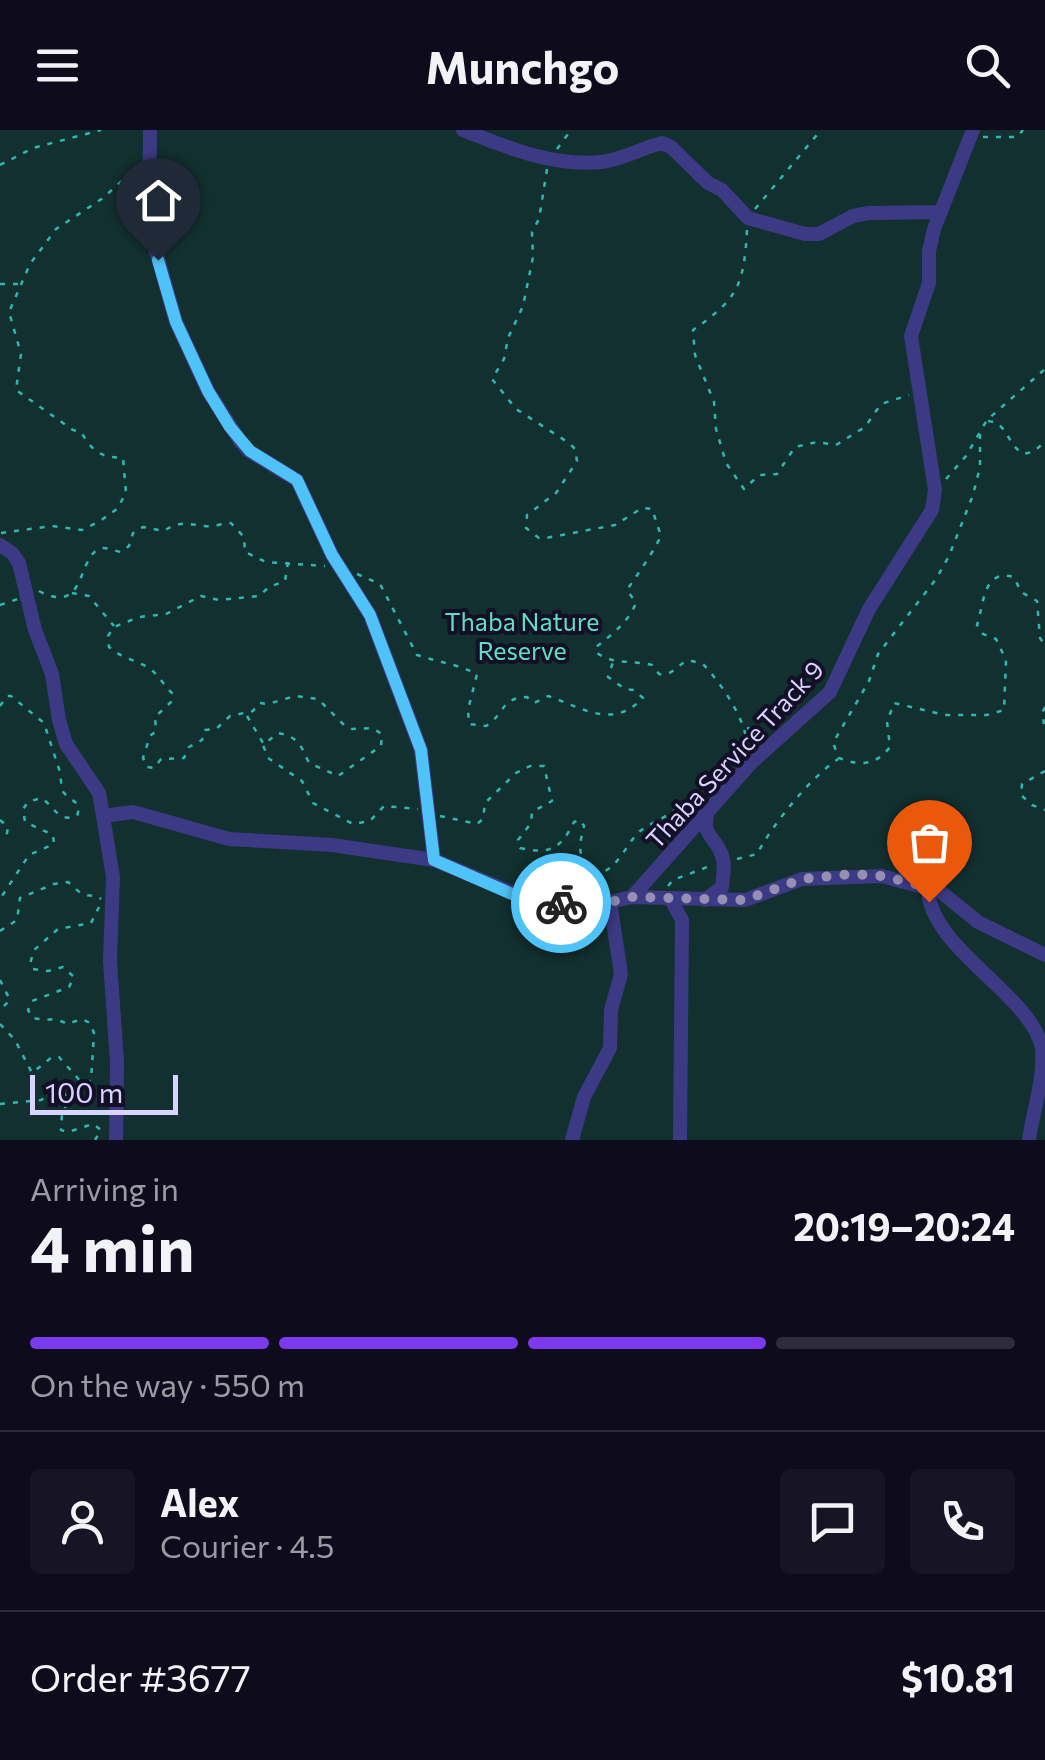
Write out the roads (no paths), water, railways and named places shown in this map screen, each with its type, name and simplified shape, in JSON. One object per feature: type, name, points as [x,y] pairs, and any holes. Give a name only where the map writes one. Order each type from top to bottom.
[{"type":"street","points":[[150,130],[151,238],[176,322],[208,391],[230,427],[250,451],[297,480],[340,567],[370,615],[419,743],[434,860]]},
{"type":"street","points":[[463,130],[492,139],[508,150],[601,162],[662,143],[722,190],[748,218],[806,234],[819,234],[869,212],[942,212],[972,132]]},
{"type":"street","name":"Thaba Service Track 9","points":[[632,897],[746,770],[830,692],[852,640],[922,528],[934,498],[911,336],[912,324],[926,296],[929,251],[942,212]]},
{"type":"street","points":[[0,545],[12,553],[23,575],[35,630],[52,674],[58,720],[66,744],[98,794],[103,816],[113,878],[110,962],[116,1140]]},
{"type":"street","points":[[103,816],[133,812],[229,839],[332,845],[434,860],[536,903],[610,902],[632,897],[745,900],[802,879],[882,876],[941,892],[978,922],[1045,955]]},
{"type":"street","points":[[680,1140],[682,920],[688,910],[722,887],[723,861],[720,850],[706,833],[707,816]]},
{"type":"street","points":[[928,887],[936,919],[1040,1039],[1043,1068],[1029,1140]]},
{"type":"street","points":[[664,898],[682,920]]},
{"type":"street","points":[[572,1140],[584,1097],[610,1048],[610,1010],[620,974],[610,902]]},
{"type":"park label","name":"Thaba Nature Reserve","points":[[522,636]]}]
